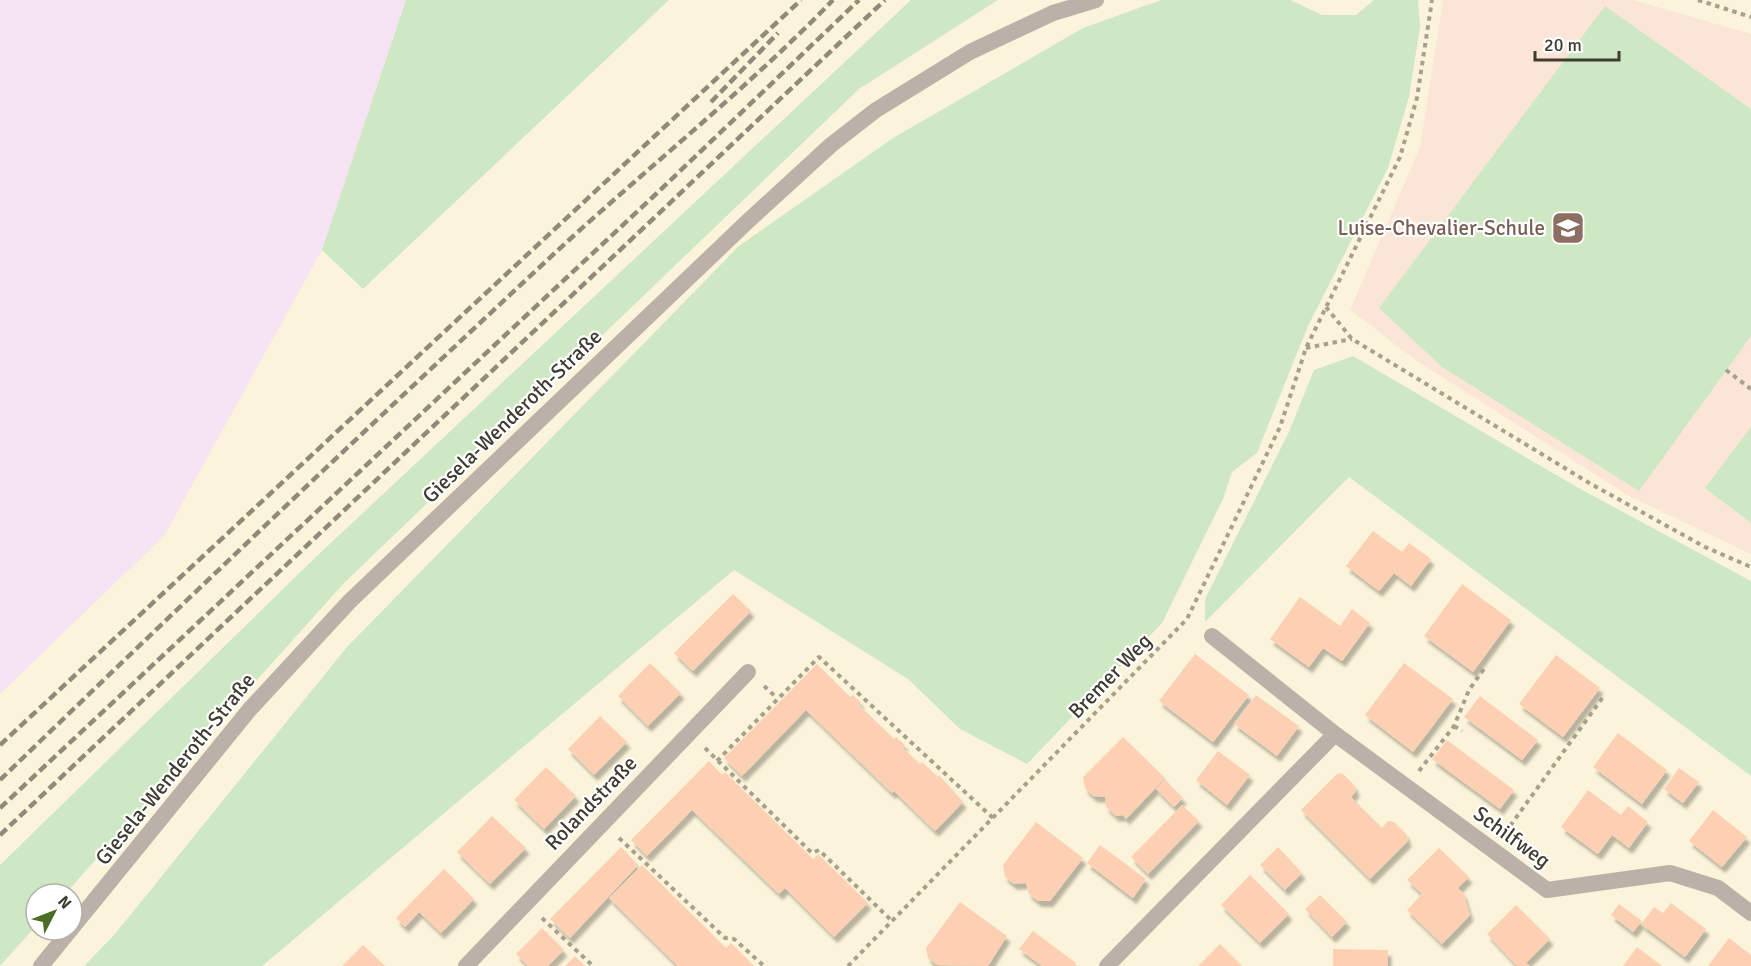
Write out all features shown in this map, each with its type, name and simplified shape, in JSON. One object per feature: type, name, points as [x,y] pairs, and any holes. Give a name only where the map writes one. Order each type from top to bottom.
[{"type":"street","name":"Giesela-Wenderoth-Straße","points":[[41,966],[250,709],[350,601],[831,145],[876,110],[970,52],[1053,13],[1096,0]]},
{"type":"street","name":"Schilfweg","points":[[1212,636],[1406,788],[1547,890],[1670,873],[1718,888],[1751,913]]},
{"type":"street","name":"Rolandstraße","points":[[466,966],[748,672]]},
{"type":"street","points":[[1107,966],[1335,734]]},
{"type":"path","name":"Bremer Weg","points":[[848,966],[1186,619],[1280,427],[1306,348],[1400,157],[1417,98],[1432,0]]},
{"type":"path","points":[[1698,0],[1751,17]]},
{"type":"path","points":[[1326,307],[1352,339],[1591,484],[1705,547],[1751,567]]},
{"type":"path","points":[[1306,348],[1352,339]]},
{"type":"path","points":[[1726,370],[1751,389]]},
{"type":"path","points":[[717,761],[819,657],[993,818]]},
{"type":"path","points":[[1406,788],[1454,726],[1470,690],[1486,666]]},
{"type":"path","points":[[1492,850],[1604,697]]},
{"type":"path","points":[[1454,726],[1462,731]]},
{"type":"path","points":[[689,733],[812,853],[819,850],[892,921]]},
{"type":"path","points":[[603,823],[725,938],[734,939],[764,966]]},
{"type":"path","points":[[526,904],[593,966]]},
{"type":"shaded area","points":[[0,0],[406,0],[322,250],[164,536],[0,694]]},
{"type":"shaded area","name":"Luise-Chevalier-Schule","points":[[1443,0],[1633,0],[1751,34],[1751,554],[1629,496],[1417,361],[1350,310],[1420,147]]},
{"type":"green space","points":[[406,0],[669,0],[363,289],[322,250]]},
{"type":"green space","points":[[911,0],[998,0],[859,89],[343,584],[76,882],[24,882],[24,939],[0,966],[0,865],[319,554]]},
{"type":"green space","points":[[1161,0],[1290,0],[1322,15],[1356,15],[1374,0],[1418,0],[1420,27],[1409,97],[1388,168],[1308,326],[1257,453],[1232,472],[1223,499],[1162,623],[1027,764],[960,729],[908,679],[734,570],[262,966],[84,966],[115,934],[347,647],[739,246],[893,138],[1083,28]]},
{"type":"green space","name":"Luise-Chevalier-Schule","points":[[1605,6],[1751,109],[1751,336],[1639,491],[1442,367],[1379,308]]},
{"type":"green space","points":[[1353,356],[1575,486],[1751,581],[1751,776],[1349,477],[1205,622],[1205,599],[1289,432],[1314,370]]},
{"type":"green space","points":[[1751,427],[1751,523],[1705,488]]},
{"type":"building","points":[[1373,531],[1402,552],[1409,543],[1431,559],[1411,586],[1394,573],[1379,591],[1346,566]]},
{"type":"building","points":[[1462,584],[1511,620],[1473,672],[1424,636]]},
{"type":"building","points":[[733,594],[751,611],[693,671],[674,653]]},
{"type":"building","points":[[1300,597],[1340,626],[1352,609],[1370,623],[1342,661],[1323,648],[1309,667],[1270,639]]},
{"type":"building","points":[[1195,654],[1249,695],[1213,742],[1159,701]]},
{"type":"building","points":[[1556,655],[1600,688],[1563,737],[1519,704]]},
{"type":"building","points":[[650,663],[681,693],[648,726],[618,696]]},
{"type":"building","points":[[1404,663],[1453,699],[1413,752],[1365,715]]},
{"type":"building","points":[[817,664],[850,697],[853,695],[861,703],[859,705],[894,739],[896,737],[905,745],[902,747],[920,764],[922,762],[938,777],[939,775],[963,802],[935,831],[806,710],[742,776],[724,758]]},
{"type":"building","points":[[1256,695],[1299,726],[1277,756],[1234,724]]},
{"type":"building","points":[[1480,696],[1538,740],[1522,760],[1464,717]]},
{"type":"building","points":[[600,716],[627,742],[594,775],[568,749]]},
{"type":"building","points":[[1618,733],[1667,770],[1642,804],[1593,767]]},
{"type":"building","points":[[1123,737],[1165,778],[1126,819],[1123,815],[1116,816],[1106,807],[1105,797],[1093,796],[1085,788],[1083,777]]},
{"type":"building","points":[[1447,740],[1514,790],[1500,809],[1432,759]]},
{"type":"building","points":[[1218,751],[1250,775],[1227,805],[1196,780]]},
{"type":"building","points":[[709,761],[722,775],[725,772],[813,859],[818,854],[868,903],[834,937],[785,888],[779,894],[692,810],[647,856],[631,840]]},
{"type":"building","points":[[546,767],[576,796],[544,829],[514,800]]},
{"type":"building","points":[[1679,768],[1699,782],[1683,803],[1664,789]]},
{"type":"building","points":[[1338,773],[1343,774],[1354,785],[1356,791],[1351,797],[1382,828],[1388,821],[1394,822],[1406,834],[1408,841],[1370,879],[1301,810]]},
{"type":"building","points":[[1165,780],[1183,798],[1174,807],[1156,789]]},
{"type":"building","points":[[1588,790],[1621,815],[1628,806],[1648,822],[1629,848],[1612,835],[1598,854],[1561,827]]},
{"type":"building","points":[[1182,805],[1199,821],[1148,874],[1131,857]]},
{"type":"building","points":[[1713,810],[1747,837],[1722,867],[1689,841]]},
{"type":"building","points":[[492,816],[526,848],[490,884],[457,852]]},
{"type":"building","points":[[1036,822],[1083,858],[1050,901],[1038,901],[1029,894],[1026,883],[1014,884],[1005,877],[1003,865]]},
{"type":"building","points":[[1100,845],[1146,879],[1133,898],[1087,863]]},
{"type":"building","points":[[621,847],[638,865],[570,938],[550,919]]},
{"type":"building","points":[[1278,847],[1302,873],[1285,890],[1260,865]]},
{"type":"building","points":[[1439,848],[1469,877],[1458,888],[1463,893],[1470,915],[1442,944],[1407,910],[1422,894],[1407,880]]},
{"type":"building","points":[[642,865],[726,948],[731,943],[754,966],[678,966],[609,898]]},
{"type":"building","points":[[444,869],[474,899],[441,933],[419,912],[405,927],[396,918]]},
{"type":"building","points":[[1250,875],[1289,914],[1260,943],[1221,905]]},
{"type":"building","points":[[1320,895],[1347,922],[1332,937],[1305,909]]},
{"type":"building","points":[[960,902],[1007,936],[988,966],[937,965],[928,958],[926,948]]},
{"type":"building","points":[[1671,903],[1706,929],[1685,957],[1641,924],[1654,907],[1663,913]]},
{"type":"building","points":[[1619,904],[1642,921],[1633,932],[1611,915]]},
{"type":"building","points":[[1516,905],[1550,939],[1526,963],[1530,966],[1517,966],[1487,934]]},
{"type":"building","points":[[542,928],[564,950],[548,966],[528,966],[516,954]]},
{"type":"building","points":[[1033,931],[1076,963],[1074,966],[1042,966],[1019,949]]},
{"type":"building","points":[[1729,938],[1751,955],[1751,966],[1708,966]]},
{"type":"building","points":[[1220,944],[1242,966],[1198,966]]},
{"type":"building","points":[[363,945],[385,966],[342,966]]},
{"type":"building","points":[[1637,947],[1662,966],[1623,966]]},
{"type":"building","points":[[1333,949],[1388,950],[1388,966],[1333,966]]},
{"type":"building","points":[[575,956],[585,966],[565,966]]},
{"type":"railway","points":[[0,745],[801,0]]},
{"type":"railway","points":[[0,780],[487,316],[591,220],[766,65],[833,0]]},
{"type":"railway","points":[[0,808],[656,194],[859,0]]},
{"type":"railway","points":[[0,835],[885,0]]},
{"type":"railway","points":[[711,102],[778,33]]},
{"type":"place","name":"Luise-Chevalier-Schule","points":[[1568,228]]}]
